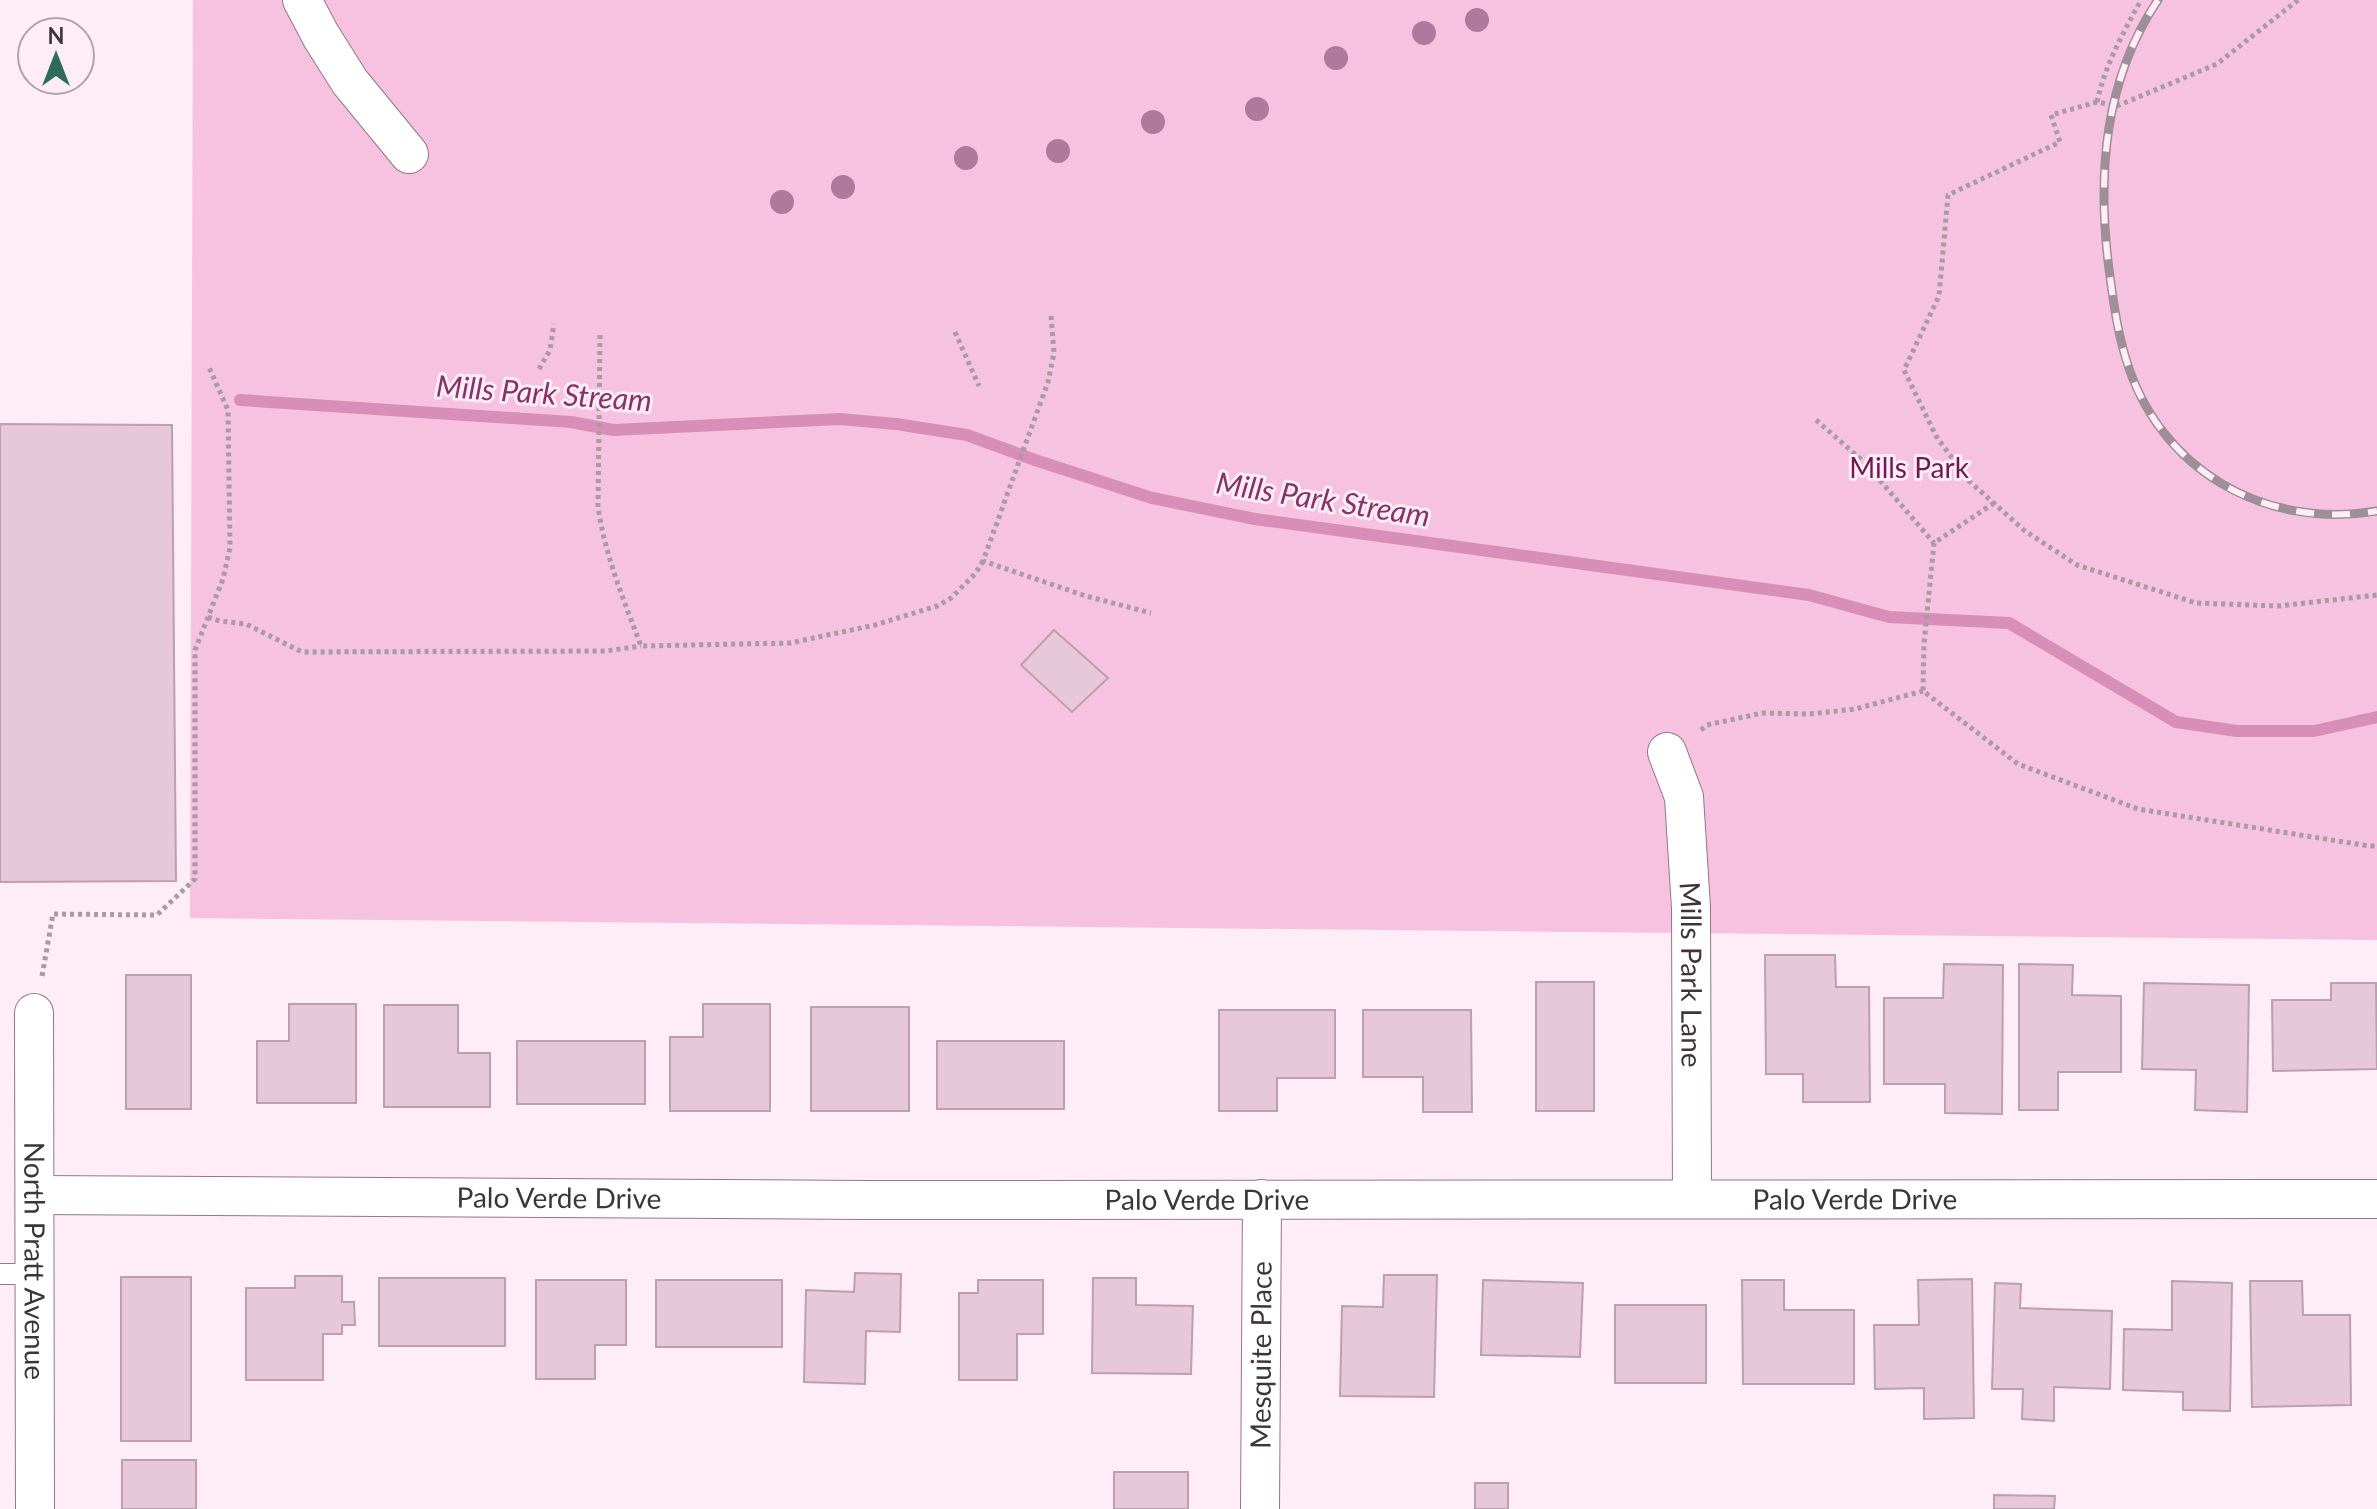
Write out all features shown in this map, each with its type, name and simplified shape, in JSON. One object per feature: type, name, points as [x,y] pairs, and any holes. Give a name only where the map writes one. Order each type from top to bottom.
[{"type":"street","points":[[302,0],[350,82],[409,154]]},
{"type":"street","name":"Mills Park Lane","points":[[1667,752],[1684,797],[1691,908],[1692,1198]]},
{"type":"street","name":"North Pratt Avenue","points":[[35,1509],[18,1274],[35,1195],[37,1000]]},
{"type":"street","name":"Palo Verde Drive","points":[[35,1195],[869,1200],[2377,1199]]},
{"type":"street","name":"Mesquite Place","points":[[1260,1509],[1262,1199]]},
{"type":"path","points":[[2097,102],[2117,43],[2141,0]]},
{"type":"path","points":[[2298,0],[2217,64],[2117,106],[2097,102],[2051,115],[2060,142],[1948,195],[1939,296],[1904,370],[1936,436],[1969,481],[2025,531],[2077,565],[2196,603],[2278,606],[2377,595]]},
{"type":"path","points":[[208,617],[246,624],[302,652],[606,651],[641,646],[790,643],[875,625],[937,606],[951,598],[975,574],[983,561],[1048,382],[1054,353],[1051,316]]},
{"type":"path","points":[[539,369],[550,350],[554,324]]},
{"type":"path","points":[[955,332],[979,386]]},
{"type":"path","points":[[600,335],[598,507],[616,577],[641,646]]},
{"type":"path","points":[[37,1000],[53,914],[157,915],[195,879],[195,650],[223,579],[230,548],[228,410],[208,365]]},
{"type":"path","points":[[1816,420],[1864,462],[1934,543],[1924,643],[1923,691]]},
{"type":"path","points":[[1934,543],[1994,503]]},
{"type":"path","points":[[983,561],[1086,596],[1151,613]]},
{"type":"path","points":[[1667,752],[1707,725],[1762,713],[1810,714],[1855,709],[1923,691]]},
{"type":"path","points":[[1923,691],[2018,764],[2138,809],[2377,846]]},
{"type":"green space","name":"Mills Park","points":[[193,0],[2377,0],[2377,940],[190,918]]},
{"type":"building","points":[[0,424],[172,425],[176,881],[0,882]]},
{"type":"building","points":[[1054,630],[1108,678],[1072,712],[1021,665]]},
{"type":"building","points":[[1765,955],[1835,955],[1836,987],[1869,987],[1870,1102],[1803,1102],[1803,1074],[1766,1074]]},
{"type":"building","points":[[1944,964],[2003,965],[2002,1114],[1945,1113],[1945,1084],[1884,1084],[1884,998],[1943,998]]},
{"type":"building","points":[[2019,964],[2073,965],[2072,995],[2121,996],[2121,1072],[2058,1072],[2058,1110],[2019,1110]]},
{"type":"building","points":[[126,975],[191,975],[191,1109],[126,1109]]},
{"type":"building","points":[[1536,982],[1594,982],[1594,1111],[1536,1111]]},
{"type":"building","points":[[2144,983],[2249,985],[2247,1112],[2195,1110],[2196,1070],[2142,1069]]},
{"type":"building","points":[[2331,983],[2376,983],[2377,1069],[2273,1071],[2272,1000],[2331,1000]]},
{"type":"building","points":[[289,1004],[356,1004],[356,1103],[257,1103],[257,1041],[289,1041]]},
{"type":"building","points":[[703,1004],[770,1004],[770,1111],[670,1111],[670,1037],[703,1037]]},
{"type":"building","points":[[384,1005],[458,1005],[458,1053],[490,1053],[490,1107],[384,1107]]},
{"type":"building","points":[[811,1007],[909,1007],[909,1111],[811,1111]]},
{"type":"building","points":[[1219,1010],[1335,1010],[1335,1078],[1277,1078],[1277,1111],[1219,1111]]},
{"type":"building","points":[[1363,1010],[1471,1010],[1472,1112],[1423,1112],[1423,1077],[1363,1077]]},
{"type":"building","points":[[517,1041],[645,1041],[645,1104],[517,1104]]},
{"type":"building","points":[[937,1041],[1064,1041],[1064,1109],[937,1109]]},
{"type":"building","points":[[855,1273],[901,1274],[900,1332],[866,1331],[865,1384],[804,1382],[806,1290],[854,1292]]},
{"type":"building","points":[[1384,1275],[1437,1275],[1434,1397],[1340,1396],[1342,1306],[1383,1307]]},
{"type":"building","points":[[295,1276],[342,1276],[342,1302],[354,1302],[355,1325],[342,1325],[342,1334],[323,1334],[323,1380],[246,1380],[246,1288],[295,1288]]},
{"type":"building","points":[[121,1277],[191,1277],[191,1441],[121,1441]]},
{"type":"building","points":[[379,1278],[505,1278],[505,1346],[379,1346]]},
{"type":"building","points":[[1093,1278],[1136,1278],[1136,1305],[1193,1306],[1191,1374],[1092,1373]]},
{"type":"building","points":[[1972,1279],[1974,1418],[1924,1419],[1924,1388],[1875,1389],[1874,1325],[1919,1325],[1918,1280]]},
{"type":"building","points":[[536,1280],[626,1280],[626,1345],[595,1345],[595,1379],[536,1379]]},
{"type":"building","points":[[656,1280],[782,1280],[782,1347],[656,1347]]},
{"type":"building","points":[[978,1280],[1043,1280],[1043,1334],[1017,1334],[1017,1380],[959,1380],[959,1293],[978,1293]]},
{"type":"building","points":[[1483,1280],[1583,1283],[1580,1357],[1481,1355]]},
{"type":"building","points":[[1742,1280],[1784,1280],[1784,1310],[1854,1310],[1854,1384],[1743,1384]]},
{"type":"building","points":[[2172,1281],[2232,1283],[2230,1411],[2183,1410],[2183,1392],[2123,1390],[2124,1329],[2172,1330]]},
{"type":"building","points":[[2250,1281],[2302,1281],[2303,1315],[2350,1315],[2351,1405],[2252,1407]]},
{"type":"building","points":[[1995,1283],[2021,1284],[2020,1308],[2112,1311],[2110,1389],[2054,1387],[2054,1421],[2022,1419],[2023,1389],[1992,1389]]},
{"type":"building","points":[[1615,1305],[1706,1305],[1706,1383],[1615,1383]]},
{"type":"building","points":[[122,1460],[196,1460],[196,1509],[122,1509]]},
{"type":"building","points":[[1114,1472],[1188,1472],[1188,1509],[1114,1509]]},
{"type":"building","points":[[1475,1483],[1508,1483],[1508,1509],[1475,1509]]},
{"type":"building","points":[[1994,1495],[2055,1496],[2054,1509],[1994,1509]]},
{"type":"waterway","name":"Mills Park Stream","points":[[240,400],[571,422],[613,430],[840,419],[896,424],[967,435],[1152,498],[1255,519],[1809,595],[1889,617],[2009,623],[2176,722],[2237,731],[2314,731],[2377,717]]},
{"type":"railway","points":[[2158,0],[2126,63],[2116,95],[2105,164],[2105,234],[2114,303],[2126,359],[2142,398],[2163,432],[2190,461],[2222,484],[2257,501],[2295,511],[2335,514],[2377,511]]}]
